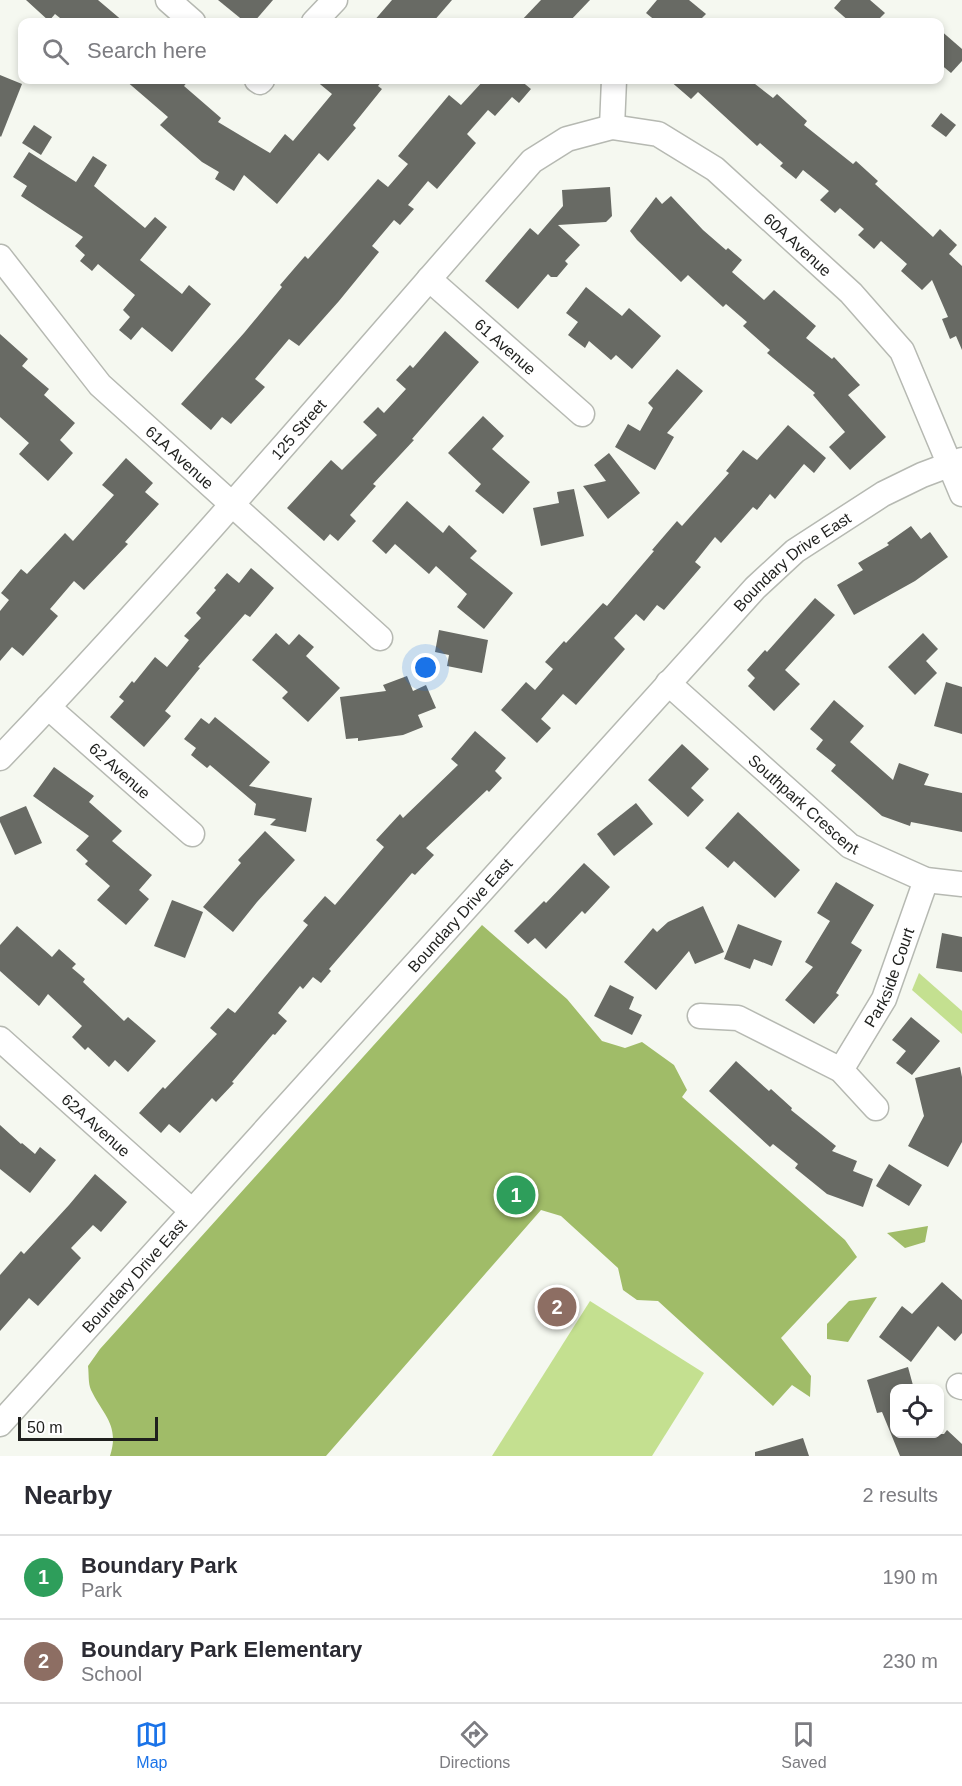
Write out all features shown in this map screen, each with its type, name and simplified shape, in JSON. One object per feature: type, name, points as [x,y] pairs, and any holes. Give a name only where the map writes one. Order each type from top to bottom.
[{"type":"street","points":[[168,0],[188,18]]},
{"type":"street","points":[[318,18],[335,0]]},
{"type":"street","points":[[612,127],[614,84]]},
{"type":"street","name":"125 Street","points":[[0,758],[233,504],[532,161],[567,139],[612,127]]},
{"type":"street","name":"60A Avenue","points":[[612,127],[658,134],[715,169],[851,293],[902,351],[956,461],[962,494]]},
{"type":"street","name":"61A Avenue","points":[[0,257],[100,385],[380,638]]},
{"type":"street","name":"61 Avenue","points":[[429,279],[582,414]]},
{"type":"street","name":"Boundary Drive East","points":[[0,1424],[755,588],[795,551],[883,494],[956,461]]},
{"type":"street","name":"Southpark Crescent","points":[[669,683],[850,846],[926,880],[962,884]]},
{"type":"street","name":"62 Avenue","points":[[48,708],[192,834]]},
{"type":"street","name":"Parkside Court","points":[[841,1070],[884,999],[926,880]]},
{"type":"street","points":[[700,1016],[738,1018],[841,1070],[876,1108]]},
{"type":"street","name":"62A Avenue","points":[[0,1039],[192,1211]]},
{"type":"green space","points":[[482,925],[567,999],[602,1041],[625,1048],[642,1042],[674,1065],[687,1090],[682,1097],[845,1240],[857,1257],[781,1338],[811,1376],[810,1397],[792,1385],[773,1406],[658,1301],[637,1300],[623,1290],[618,1268],[561,1216],[541,1210],[326,1456],[110,1456],[113,1445],[112,1428],[91,1390],[88,1366],[100,1349]]},
{"type":"green space","points":[[919,973],[962,1011],[962,1034],[912,990]]},
{"type":"green space","points":[[928,1226],[925,1242],[905,1248],[887,1233]]},
{"type":"green space","points":[[877,1297],[848,1342],[827,1339],[827,1324],[849,1301]]},
{"type":"green space","points":[[590,1301],[704,1373],[652,1456],[492,1456]]},
{"type":"building","points":[[26,0],[98,0],[119,18],[60,18],[55,14],[52,18],[46,18]]},
{"type":"building","points":[[218,0],[273,0],[257,18],[240,18]]},
{"type":"building","points":[[392,0],[452,0],[436,18],[376,18]]},
{"type":"building","points":[[541,0],[590,0],[573,18],[524,18]]},
{"type":"building","points":[[657,0],[689,0],[706,14],[702,18],[652,18],[646,13]]},
{"type":"building","points":[[841,0],[870,0],[885,13],[880,18],[845,18],[834,8]]},
{"type":"building","points":[[944,33],[962,49],[962,61],[951,73],[944,67]]},
{"type":"building","points":[[0,75],[22,84],[0,136]]},
{"type":"building","points":[[130,84],[186,84],[184,86],[221,118],[218,122],[270,153],[285,134],[293,141],[332,94],[320,84],[380,84],[378,86],[382,89],[353,125],[356,128],[328,161],[319,153],[277,204],[244,175],[234,191],[215,179],[219,172],[202,162],[160,125],[168,117]]},
{"type":"building","points":[[480,84],[525,84],[531,89],[519,103],[512,97],[495,116],[488,110],[467,134],[476,143],[437,189],[428,181],[408,205],[414,209],[400,225],[394,220],[372,246],[379,252],[339,301],[299,346],[289,339],[255,379],[265,387],[231,424],[222,417],[211,430],[181,404],[244,333],[305,256],[308,259],[378,179],[388,187],[408,164],[398,156],[449,95],[461,105]]},
{"type":"building","points":[[674,84],[755,84],[773,98],[777,94],[807,121],[804,125],[853,164],[856,161],[878,181],[875,184],[933,237],[940,229],[957,245],[949,254],[962,266],[962,350],[956,336],[950,339],[942,319],[948,317],[932,280],[922,290],[901,271],[907,264],[881,241],[874,249],[858,235],[864,229],[840,208],[835,213],[820,200],[829,191],[803,170],[796,179],[780,166],[783,163],[760,143],[757,146],[698,92],[691,99]]},
{"type":"building","points":[[941,113],[956,125],[946,137],[931,126]]},
{"type":"building","points":[[34,125],[52,137],[41,155],[22,143]]},
{"type":"building","points":[[29,152],[76,182],[93,156],[107,165],[94,186],[145,228],[155,217],[167,227],[140,260],[182,294],[189,285],[211,304],[172,352],[142,327],[131,340],[119,330],[130,317],[123,310],[135,295],[98,264],[92,271],[80,261],[85,255],[75,246],[83,237],[21,196],[27,186],[13,177]]},
{"type":"building","points":[[610,187],[612,216],[606,222],[558,225],[580,245],[565,261],[568,264],[557,277],[551,277],[548,274],[518,309],[485,281],[530,228],[538,235],[563,206],[562,190]]},
{"type":"building","points":[[671,196],[703,230],[726,250],[728,248],[742,260],[732,272],[764,300],[774,290],[816,326],[806,338],[832,359],[834,357],[860,385],[848,395],[886,437],[850,470],[829,447],[845,432],[813,395],[815,393],[767,353],[770,350],[743,326],[747,322],[726,304],[723,307],[688,275],[681,282],[630,231],[656,197],[662,204]]},
{"type":"building","points":[[586,287],[622,316],[629,308],[661,336],[632,369],[616,355],[611,360],[589,341],[585,348],[568,335],[578,322],[566,313]]},
{"type":"building","points":[[445,331],[479,362],[412,439],[414,440],[373,484],[376,486],[350,515],[356,521],[338,541],[330,534],[324,541],[287,508],[331,460],[342,470],[377,435],[363,422],[378,407],[384,413],[406,389],[396,380],[410,365],[413,368]]},
{"type":"building","points":[[0,334],[28,359],[22,366],[49,389],[44,395],[75,423],[60,440],[73,453],[48,481],[19,454],[29,443],[0,417]]},
{"type":"building","points":[[677,369],[703,391],[667,433],[674,437],[655,470],[615,447],[628,424],[640,431],[653,408],[648,403]]},
{"type":"building","points":[[483,416],[504,436],[492,449],[530,482],[503,514],[475,491],[481,484],[448,453]]},
{"type":"building","points":[[788,425],[826,458],[814,473],[804,464],[775,499],[770,494],[757,510],[753,507],[721,543],[715,537],[695,562],[701,567],[664,610],[657,605],[644,621],[636,614],[614,638],[625,649],[576,705],[563,694],[541,719],[551,728],[537,743],[501,710],[526,682],[535,690],[553,669],[545,662],[603,603],[607,606],[677,521],[682,526],[729,473],[726,471],[743,450],[757,460]]},
{"type":"building","points":[[609,453],[640,493],[608,519],[583,486],[606,481],[594,465]]},
{"type":"building","points":[[126,458],[153,483],[145,492],[159,504],[125,542],[128,544],[84,590],[74,581],[50,609],[58,616],[23,656],[12,647],[0,661],[0,611],[9,600],[1,593],[21,569],[27,574],[65,533],[73,541],[114,495],[102,485]]},
{"type":"building","points":[[574,489],[584,536],[541,546],[533,508],[559,503],[557,492]]},
{"type":"building","points":[[407,501],[443,533],[449,525],[477,551],[470,558],[513,593],[484,629],[457,607],[467,594],[436,566],[429,574],[395,544],[386,554],[372,541]]},
{"type":"building","points":[[911,526],[921,539],[930,532],[948,557],[915,581],[854,615],[837,585],[863,570],[858,563],[889,545],[887,543]]},
{"type":"building","points":[[251,568],[274,588],[250,617],[245,614],[198,667],[200,668],[165,711],[171,716],[144,747],[110,717],[124,701],[119,697],[155,657],[167,667],[189,640],[184,636],[201,618],[196,613],[227,573],[239,583]]},
{"type":"building","points":[[815,598],[835,615],[785,670],[800,684],[774,711],[748,686],[755,678],[747,670],[765,650],[767,652]]},
{"type":"building","points":[[439,630],[488,640],[482,673],[447,666],[449,655],[435,652]]},
{"type":"building","points":[[276,633],[289,645],[299,634],[314,647],[306,656],[340,688],[308,722],[282,698],[288,692],[252,660]]},
{"type":"building","points":[[923,633],[938,649],[926,661],[937,673],[915,695],[888,667]]},
{"type":"building","points":[[407,676],[413,691],[426,685],[436,708],[418,715],[423,727],[403,735],[358,741],[358,738],[346,739],[340,697],[386,691],[383,685]]},
{"type":"building","points":[[946,682],[962,687],[962,734],[934,726]]},
{"type":"building","points":[[834,700],[864,726],[850,742],[893,780],[899,763],[929,774],[924,785],[962,793],[962,832],[911,822],[910,826],[882,816],[831,771],[836,765],[816,749],[823,740],[810,729]]},
{"type":"building","points":[[215,717],[270,762],[249,786],[312,798],[306,832],[270,825],[276,819],[254,815],[256,804],[210,765],[207,768],[191,755],[196,748],[184,739],[201,718],[209,724]]},
{"type":"building","points":[[475,731],[506,758],[495,771],[502,778],[426,848],[434,855],[415,875],[412,873],[329,969],[331,971],[321,983],[313,977],[303,989],[300,986],[278,1013],[287,1021],[275,1035],[273,1034],[216,1102],[212,1098],[180,1133],[169,1124],[161,1133],[139,1113],[217,1034],[210,1028],[228,1008],[235,1013],[308,925],[303,921],[325,896],[335,905],[384,847],[376,840],[400,814],[403,818],[458,765],[451,759]]},
{"type":"building","points":[[682,744],[709,769],[691,788],[704,800],[688,817],[648,780]]},
{"type":"building","points":[[54,767],[94,796],[89,802],[122,831],[112,841],[152,875],[139,890],[149,899],[126,925],[97,900],[110,886],[85,864],[88,861],[76,850],[89,836],[33,796]]},
{"type":"building","points":[[636,803],[653,824],[614,856],[597,834]]},
{"type":"building","points":[[26,806],[42,843],[15,855],[0,822],[0,817]]},
{"type":"building","points":[[738,812],[800,870],[775,898],[734,861],[728,868],[705,848]]},
{"type":"building","points":[[265,831],[295,860],[233,932],[203,907],[241,863],[238,860]]},
{"type":"building","points":[[584,863],[610,887],[585,914],[582,911],[546,949],[535,938],[528,944],[514,931],[544,901],[546,903]]},
{"type":"building","points":[[836,882],[874,905],[851,943],[862,950],[836,993],[839,995],[814,1024],[785,1000],[813,967],[805,962],[830,921],[817,913]]},
{"type":"building","points":[[172,900],[203,912],[185,958],[154,946]]},
{"type":"building","points":[[703,906],[724,952],[695,964],[689,951],[656,990],[624,962],[653,928],[657,932],[668,922]]},
{"type":"building","points":[[738,924],[782,941],[772,966],[754,959],[750,969],[724,959]]},
{"type":"building","points":[[17,926],[52,957],[59,949],[76,964],[72,968],[85,979],[83,982],[124,1021],[128,1017],[156,1041],[128,1072],[115,1060],[109,1067],[88,1047],[85,1050],[72,1037],[82,1026],[48,994],[39,1006],[0,971],[0,945]]},
{"type":"building","points":[[942,933],[962,937],[962,972],[936,968]]},
{"type":"building","points":[[610,985],[634,997],[629,1009],[642,1015],[632,1035],[594,1016]]},
{"type":"building","points":[[911,1017],[940,1041],[912,1075],[896,1063],[906,1051],[892,1040]]},
{"type":"building","points":[[736,1061],[836,1146],[832,1151],[857,1161],[853,1171],[873,1179],[863,1207],[827,1194],[795,1168],[798,1164],[773,1144],[770,1147],[709,1091]]},
{"type":"building","points":[[960,1067],[962,1142],[948,1167],[908,1146],[924,1116],[915,1078]]},
{"type":"building","points":[[0,1125],[35,1154],[40,1147],[56,1160],[30,1193],[0,1169]]},
{"type":"building","points":[[889,1164],[922,1185],[909,1206],[876,1186]]},
{"type":"building","points":[[95,1174],[127,1202],[101,1232],[93,1225],[71,1248],[81,1258],[38,1306],[29,1298],[0,1331],[0,1275],[21,1251],[24,1254]]},
{"type":"building","points":[[942,1282],[962,1300],[962,1333],[955,1341],[938,1326],[911,1362],[879,1337],[902,1306],[912,1314]]},
{"type":"building","points":[[908,1367],[913,1384],[890,1384],[890,1432],[882,1412],[877,1413],[867,1380]]},
{"type":"building","points":[[947,1430],[962,1444],[962,1456],[900,1456],[893,1438],[944,1438]]},
{"type":"building","points":[[803,1438],[809,1456],[755,1456],[755,1452]]},
{"type":"place","name":"Boundary Park","points":[[516,1195]]},
{"type":"place","name":"Boundary Park Elementary","points":[[557,1307]]}]
